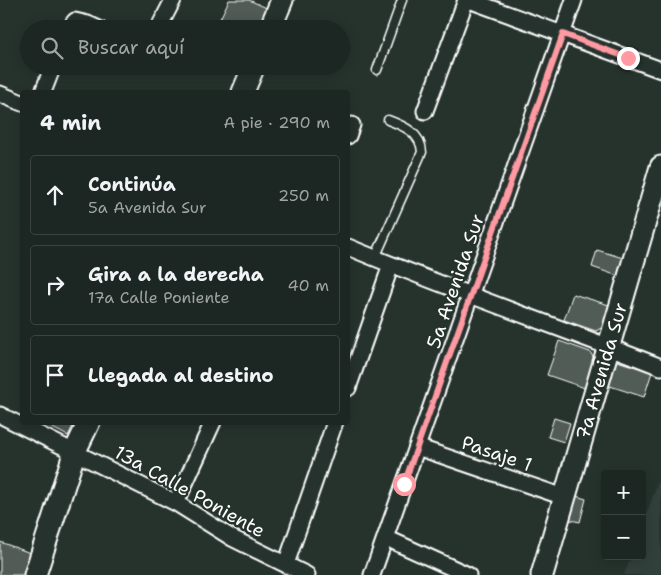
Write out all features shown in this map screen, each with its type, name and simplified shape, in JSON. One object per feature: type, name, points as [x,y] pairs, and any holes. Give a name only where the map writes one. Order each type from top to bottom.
[{"type":"main road","points":[[274,20],[282,0]]},
{"type":"main road","points":[[244,90],[250,75]]},
{"type":"main road","name":"7a Avenida Sur","points":[[542,575],[661,167]]},
{"type":"main road","points":[[35,575],[75,451],[88,425]]},
{"type":"street","points":[[163,20],[173,0]]},
{"type":"street","points":[[426,111],[468,0],[661,70]]},
{"type":"street","name":"5a Avenida Sur","points":[[372,575],[574,0]]},
{"type":"street","points":[[44,90],[50,75]]},
{"type":"street","points":[[0,94],[20,102]]},
{"type":"street","points":[[350,247],[470,296],[661,367]]},
{"type":"street","points":[[350,382],[391,265]]},
{"type":"street","name":"13a Calle Poniente","points":[[0,415],[20,425]]},
{"type":"street","name":"13a Calle Poniente","points":[[21,425],[176,503],[232,538],[307,575]]},
{"type":"street","points":[[176,503],[212,425]]},
{"type":"street","points":[[286,564],[334,425]]},
{"type":"street","name":"Pasaje 1","points":[[417,447],[564,497]]},
{"type":"street","points":[[386,538],[468,575]]},
{"type":"lane","points":[[377,70],[402,0]]},
{"type":"lane","points":[[376,258],[422,152],[422,145],[416,135],[406,126],[388,120]]},
{"type":"shaded area","points":[[661,475],[661,575],[624,575],[630,560],[646,560],[646,514]]},
{"type":"building","points":[[229,0],[249,0],[271,10],[267,20],[219,20]]},
{"type":"building","points":[[597,250],[623,258],[618,276],[592,267]]},
{"type":"building","points":[[573,294],[609,305],[603,327],[596,331],[564,320]]},
{"type":"building","points":[[559,341],[590,352],[595,360],[585,388],[547,375]]},
{"type":"building","points":[[617,361],[652,372],[644,397],[607,385]]},
{"type":"building","points":[[554,418],[570,423],[564,442],[548,437]]},
{"type":"building","points":[[47,425],[74,425],[68,436]]},
{"type":"building","points":[[573,495],[586,499],[580,522],[566,519]]},
{"type":"building","points":[[0,542],[36,555],[29,575],[0,575]]},
{"type":"route","points":[[404,484],[563,34],[628,58]]}]
